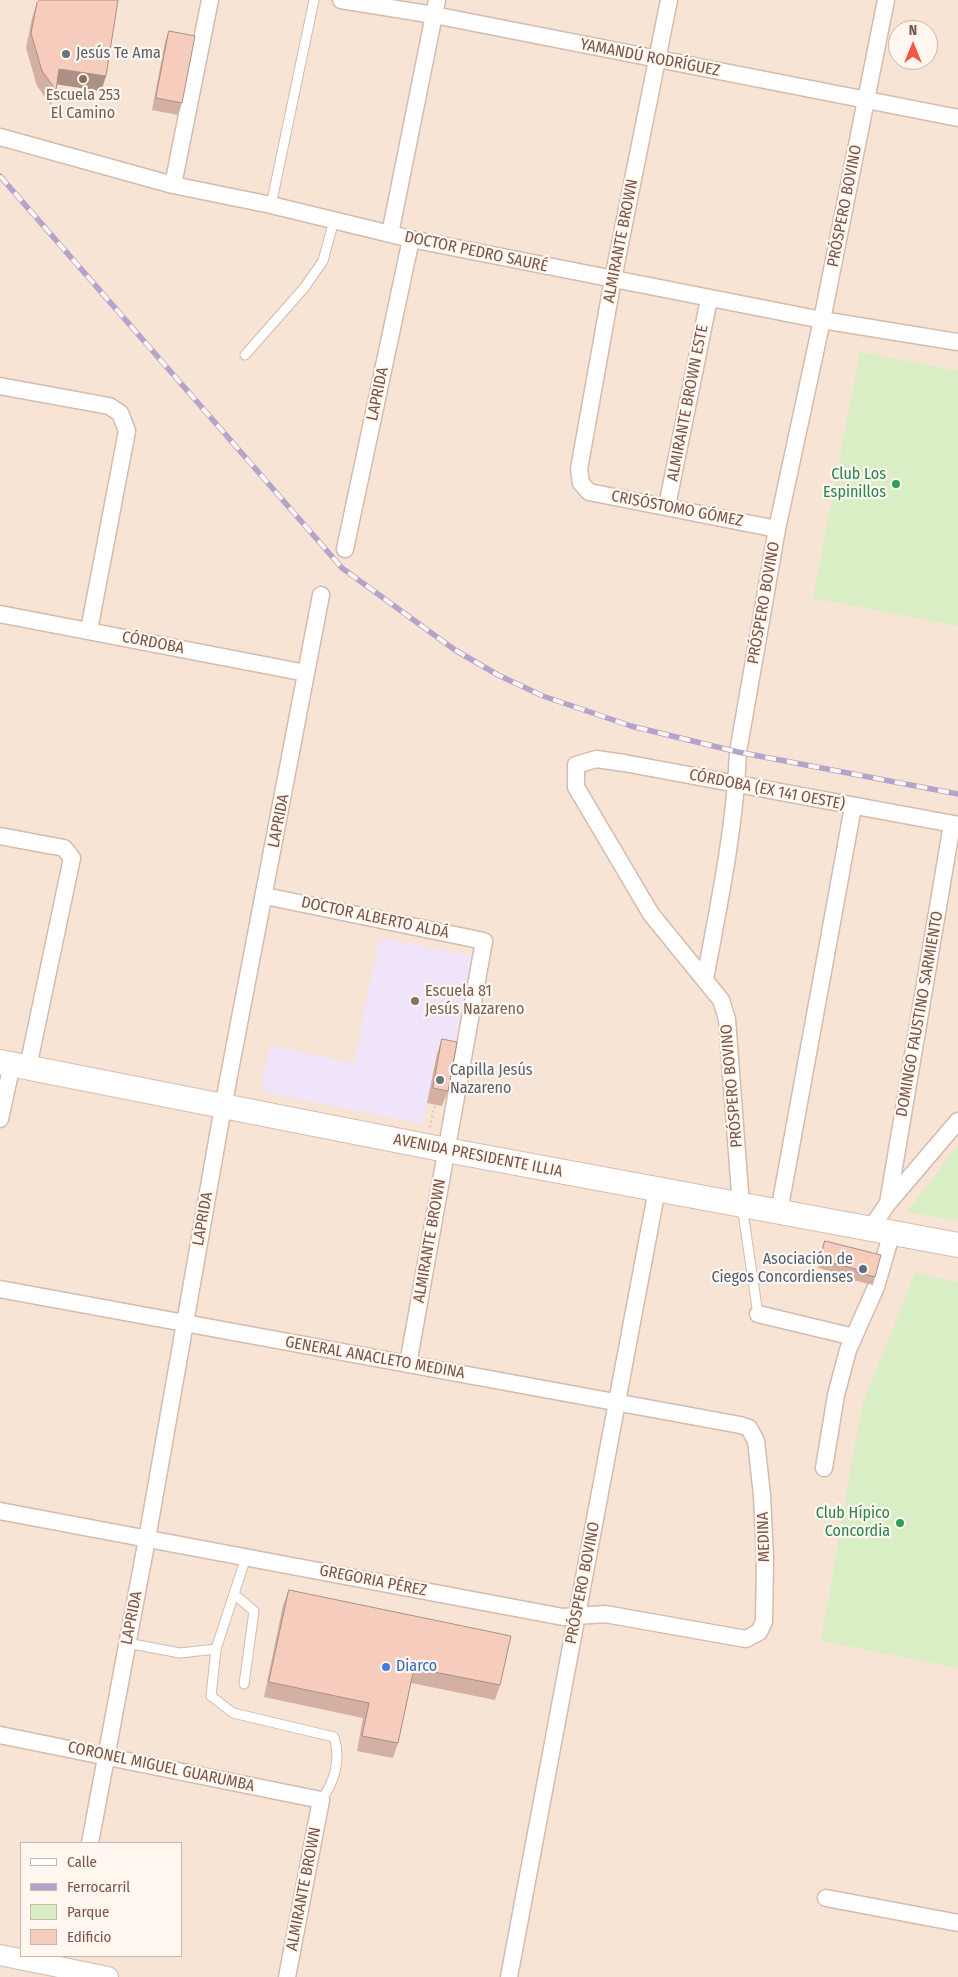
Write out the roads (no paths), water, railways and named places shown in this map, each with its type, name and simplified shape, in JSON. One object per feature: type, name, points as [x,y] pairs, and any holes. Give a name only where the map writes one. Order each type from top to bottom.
[{"type":"main road","name":"AVENIDA PRESIDENTE ILLIA","points":[[13,1064],[436,1148],[958,1245]]},
{"type":"street","points":[[173,186],[210,0]]},
{"type":"street","name":"YAMANDÚ RODRÍGUEZ","points":[[341,0],[436,8],[658,60],[958,118]]},
{"type":"street","name":"ALMIRANTE BROWN","points":[[581,482],[579,469],[613,279],[670,0]]},
{"type":"street","name":"PRÓSPERO BOVINO","points":[[742,1206],[727,1019],[721,1000],[705,979],[737,784],[738,752],[777,529],[822,320],[886,0]]},
{"type":"street","points":[[390,234],[436,8]]},
{"type":"street","name":"DOCTOR PEDRO SAURÉ","points":[[0,137],[173,186],[272,205],[410,239],[710,299],[822,320],[958,342]]},
{"type":"street","name":"LAPRIDA","points":[[345,549],[410,239]]},
{"type":"street","name":"ALMIRANTE BROWN ESTE","points":[[668,506],[710,299]]},
{"type":"street","points":[[0,386],[109,406],[120,413],[127,430],[89,630]]},
{"type":"street","name":"CRISÓSTOMO GÓMEZ","points":[[581,482],[589,492],[668,506],[777,529]]},
{"type":"street","name":"LAPRIDA","points":[[90,1842],[147,1539],[223,1107],[265,896],[321,595]]},
{"type":"street","name":"CÓRDOBA","points":[[0,614],[306,673]]},
{"type":"street","name":"CÓRDOBA (EX 141 OESTE)","points":[[705,979],[651,914],[576,788],[576,765],[596,759],[955,824]]},
{"type":"street","points":[[779,1212],[853,807]]},
{"type":"street","name":"DOMINGO FAUSTINO SARMIENTO","points":[[888,1203],[955,824]]},
{"type":"street","points":[[0,836],[64,848],[72,858],[13,1064],[0,1119]]},
{"type":"street","name":"DOCTOR ALBERTO ALDÁ","points":[[265,896],[484,941]]},
{"type":"street","name":"ALMIRANTE BROWN","points":[[408,1364],[436,1148],[484,941]]},
{"type":"street","points":[[824,1468],[836,1395],[854,1337],[876,1287],[881,1230],[888,1203],[958,1121]]},
{"type":"street","name":"PRÓSPERO BOVINO","points":[[508,1977],[657,1189]]},
{"type":"street","name":"GENERAL ANACLETO MEDINA","points":[[0,1289],[740,1424],[749,1428]]},
{"type":"street","points":[[758,1314],[854,1337]]},
{"type":"street","name":"MEDINA","points":[[746,1639],[758,1632],[764,1622],[765,1591],[762,1495],[756,1441],[749,1428]]},
{"type":"street","name":"GREGORIA PÉREZ","points":[[0,1511],[563,1617],[605,1614],[746,1639]]},
{"type":"street","name":"CORONEL MIGUEL GUARUMBA","points":[[0,1735],[321,1800]]},
{"type":"street","name":"ALMIRANTE BROWN","points":[[287,1977],[321,1800]]},
{"type":"street","points":[[826,1898],[958,1923]]},
{"type":"street","points":[[0,1955],[67,1967],[108,1977]]},
{"type":"lane","points":[[272,205],[314,0]]},
{"type":"lane","points":[[245,356],[304,288],[323,261],[334,220]]},
{"type":"lane","points":[[742,1206],[758,1314]]},
{"type":"lane","points":[[246,1557],[216,1650],[211,1696],[233,1713],[334,1737],[338,1751],[337,1760],[331,1787],[321,1800]]},
{"type":"lane","points":[[234,1594],[254,1611],[244,1684]]},
{"type":"lane","points":[[127,1644],[180,1653],[216,1650]]},
{"type":"railway","points":[[0,176],[342,568],[455,650],[498,675],[543,696],[631,726],[738,752],[958,794]]},
{"type":"place","name":"Jesús Te Ama","points":[[66,54]]},
{"type":"place","name":"Escuela 253 El Camino","points":[[83,79]]},
{"type":"place","name":"Club Los Espinillos","points":[[896,484]]},
{"type":"place","name":"Escuela 81 Jesús Nazareno","points":[[415,1001]]},
{"type":"place","name":"Capilla Jesús Nazareno","points":[[440,1080]]},
{"type":"place","name":"Asociación de Ciegos Concordienses","points":[[863,1269]]},
{"type":"place","name":"Club Hípico Concordia","points":[[900,1523]]},
{"type":"place","name":"Diarco","points":[[386,1667]]}]
